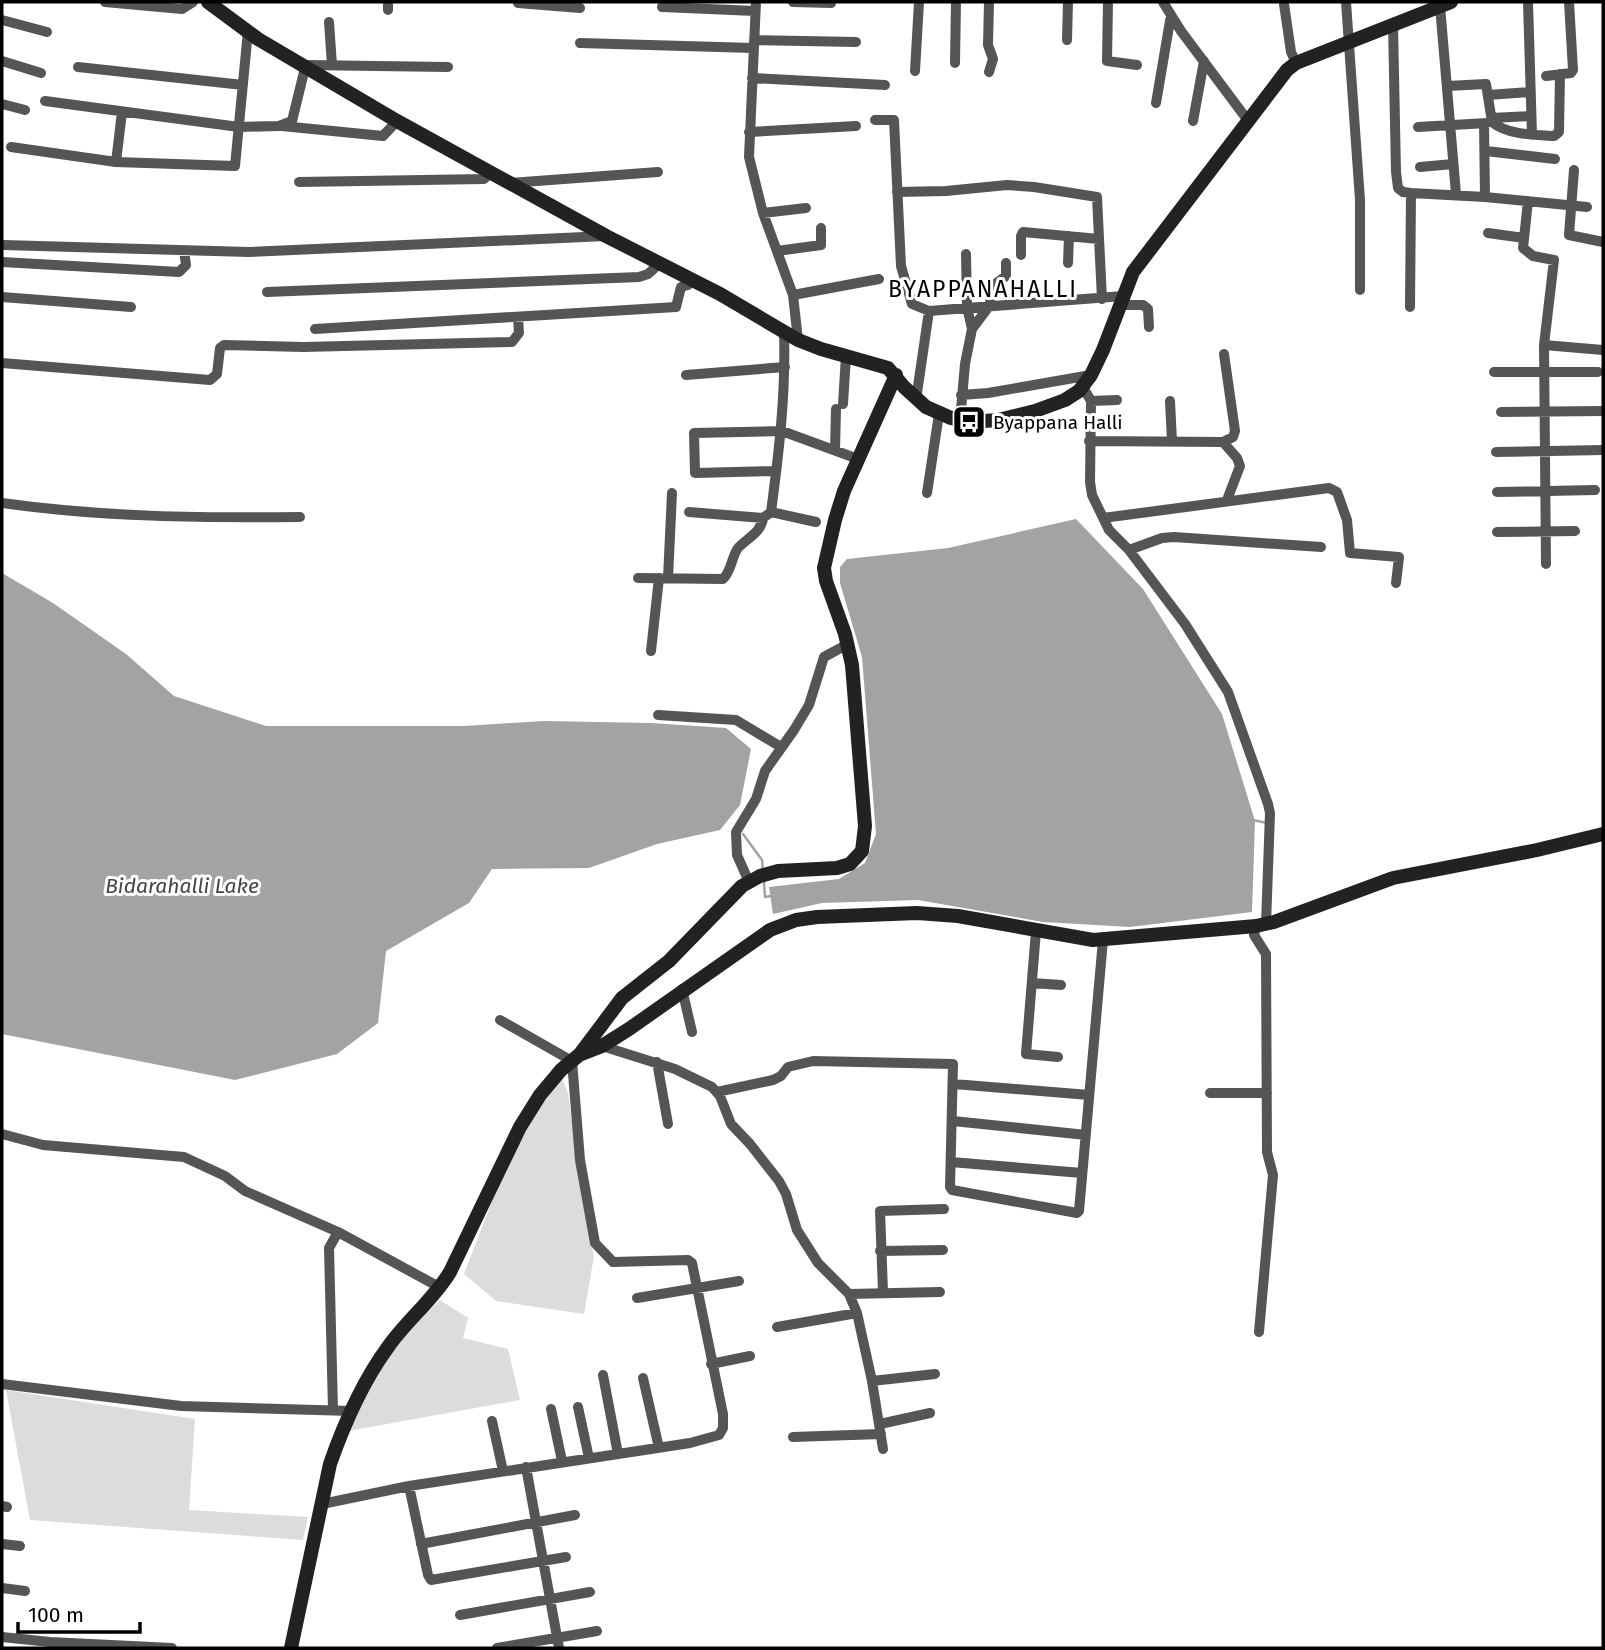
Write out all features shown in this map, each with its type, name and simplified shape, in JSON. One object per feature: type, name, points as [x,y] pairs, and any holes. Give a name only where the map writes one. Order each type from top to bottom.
[{"type":"street","points":[[105,2],[181,9],[193,2]]},
{"type":"street","points":[[208,2],[303,67],[397,121],[606,236],[692,279],[798,340],[883,366],[896,375],[916,400],[939,414],[960,421],[991,421],[1035,411],[1065,400],[1087,381],[1113,327],[1131,277],[1143,257],[1250,122],[1283,75],[1296,63],[1436,5],[1447,86],[1456,194]]},
{"type":"street","points":[[793,2],[831,3]]},
{"type":"street","points":[[915,71],[919,2]]},
{"type":"street","points":[[955,63],[956,2]]},
{"type":"street","points":[[989,2],[988,45],[993,59],[989,72]]},
{"type":"street","points":[[1068,2],[1068,40]]},
{"type":"street","points":[[1108,2],[1107,61],[1137,65]]},
{"type":"street","points":[[1163,2],[1203,61],[1250,122]]},
{"type":"street","points":[[1346,2],[1360,200],[1360,290]]},
{"type":"street","points":[[1528,2],[1532,135]]},
{"type":"street","points":[[1545,76],[1571,73],[1573,70],[1569,2]]},
{"type":"street","points":[[518,3],[580,8]]},
{"type":"street","points":[[1284,4],[1291,55],[1296,63]]},
{"type":"street","points":[[662,7],[756,7],[749,158],[763,212],[793,295],[798,340]]},
{"type":"street","points":[[1156,103],[1171,15]]},
{"type":"street","points":[[2,20],[47,32]]},
{"type":"street","points":[[329,22],[332,65]]},
{"type":"street","points":[[1392,24],[1396,183],[1403,192],[1587,206]]},
{"type":"street","points":[[11,147],[116,162],[235,166],[248,31]]},
{"type":"street","points":[[580,43],[856,42]]},
{"type":"street","points":[[2,61],[41,73]]},
{"type":"street","points":[[1193,121],[1203,61]]},
{"type":"street","points":[[78,67],[243,85]]},
{"type":"street","points":[[303,67],[448,67]]},
{"type":"street","points":[[279,126],[292,121],[303,67]]},
{"type":"street","points":[[1489,121],[1503,128],[1532,135],[1554,136],[1559,132],[1560,74]]},
{"type":"street","points":[[751,78],[885,85]]},
{"type":"street","points":[[1447,86],[1486,84],[1489,121],[1485,197]]},
{"type":"street","points":[[1488,95],[1530,92]]},
{"type":"street","points":[[45,101],[239,127],[279,126],[383,136],[397,121]]},
{"type":"street","points":[[2,104],[25,110]]},
{"type":"street","points":[[116,162],[122,112]]},
{"type":"street","points":[[1418,127],[1450,126],[1531,116]]},
{"type":"street","points":[[875,120],[894,120],[902,272],[912,304],[929,311],[1102,299],[1143,305],[1150,316],[1149,327]]},
{"type":"street","points":[[750,132],[856,126]]},
{"type":"street","points":[[1486,151],[1555,159]]},
{"type":"street","points":[[1420,167],[1453,164]]},
{"type":"street","points":[[1574,170],[1569,235],[1603,242]]},
{"type":"street","points":[[299,182],[485,179],[491,172]]},
{"type":"street","points":[[510,183],[658,172]]},
{"type":"street","points":[[897,192],[1014,186],[1097,197],[1102,299]]},
{"type":"street","points":[[1410,307],[1411,193]]},
{"type":"street","points":[[1528,201],[1523,248],[1526,253],[1554,260],[1544,345],[1546,564]]},
{"type":"street","points":[[763,212],[806,208]]},
{"type":"street","points":[[777,251],[821,246],[821,228]]},
{"type":"street","points":[[1021,255],[1023,232],[1099,239]]},
{"type":"street","points":[[1488,233],[1524,238]]},
{"type":"street","points":[[4,245],[254,252],[606,236]]},
{"type":"street","points":[[1068,263],[1069,236]]},
{"type":"street","points":[[2,262],[179,272],[186,265],[184,251]]},
{"type":"street","points":[[960,421],[961,395],[972,329],[967,307],[966,254]]},
{"type":"street","points":[[267,292],[639,277],[648,274],[660,263]]},
{"type":"street","points":[[972,329],[990,305],[991,287],[1006,276],[1006,263]]},
{"type":"street","points":[[315,329],[676,307],[681,287],[688,285],[692,279]]},
{"type":"street","points":[[793,295],[879,279]]},
{"type":"street","points":[[2,298],[131,307]]},
{"type":"street","points":[[916,400],[929,311]]},
{"type":"street","points":[[2,363],[210,380],[217,374],[218,353],[224,345],[303,347],[499,344],[512,342],[517,338],[518,318]]},
{"type":"street","points":[[638,578],[723,579],[729,572],[735,554],[761,527],[767,515],[782,431],[784,332]]},
{"type":"street","points":[[1544,345],[1603,350]]},
{"type":"street","points":[[1089,441],[1223,442],[1233,437],[1235,431],[1224,354]]},
{"type":"street","points":[[835,450],[846,356]]},
{"type":"street","points":[[686,375],[785,367]]},
{"type":"street","points":[[1494,372],[1598,372]]},
{"type":"street","points":[[291,1648],[330,1464],[352,1411],[388,1347],[441,1288],[520,1128],[547,1085],[575,1058],[622,998],[670,961],[723,903],[755,879],[778,871],[844,866],[859,856],[863,847],[865,826],[852,665],[848,645],[827,587],[824,568],[839,505],[896,375]]},
{"type":"street","points":[[961,395],[1087,381]]},
{"type":"street","points":[[1087,381],[1090,401],[1092,495],[1113,535],[1129,550],[1185,624],[1228,692],[1268,804],[1269,824],[1261,925],[1254,935],[1266,954],[1267,1152],[1273,1175],[1259,1332]]},
{"type":"street","points":[[1090,401],[1117,401]]},
{"type":"street","points":[[1170,401],[1172,440]]},
{"type":"street","points":[[1501,412],[1603,411]]},
{"type":"street","points":[[928,494],[939,414]]},
{"type":"street","points":[[776,471],[695,473],[694,433],[782,431],[858,459]]},
{"type":"street","points":[[1223,442],[1237,458],[1240,466],[1227,500]]},
{"type":"street","points":[[1496,452],[1603,450]]},
{"type":"street","points":[[1103,518],[1329,488],[1337,492],[1347,520],[1350,553],[1399,557],[1396,583]]},
{"type":"street","points":[[1497,492],[1595,490]]},
{"type":"street","points":[[651,651],[664,578],[672,493]]},
{"type":"street","points":[[2,503],[188,518],[300,517]]},
{"type":"street","points":[[689,512],[767,515],[816,522]]},
{"type":"street","points":[[1497,532],[1575,531]]},
{"type":"street","points":[[1129,550],[1162,538],[1174,537],[1321,547]]},
{"type":"street","points":[[755,879],[737,855],[736,832],[756,799],[765,771],[809,705],[824,657],[848,645]]},
{"type":"street","points":[[657,715],[736,720],[781,747]]},
{"type":"street","points":[[575,1058],[602,1046],[770,930],[807,918],[930,914],[958,916],[1083,940],[1261,925],[1393,878],[1603,834]]},
{"type":"street","points":[[1036,931],[1026,1054],[1058,1057]]},
{"type":"street","points":[[717,1092],[773,1080],[788,1067],[823,1060],[950,1063],[955,1066],[950,1187],[955,1191],[1077,1213],[1103,940]]},
{"type":"street","points":[[1032,983],[1061,985]]},
{"type":"street","points":[[682,989],[692,1032]]},
{"type":"street","points":[[500,1020],[575,1058]]},
{"type":"street","points":[[602,1046],[657,1062],[703,1082],[717,1092],[731,1124],[783,1187],[797,1230],[818,1263],[849,1294],[858,1313],[883,1449]]},
{"type":"street","points":[[322,1504],[409,1486],[708,1439],[719,1435],[723,1428],[723,1414],[711,1364],[695,1269],[688,1260],[613,1262],[597,1247],[580,1160],[575,1058]]},
{"type":"street","points":[[657,1062],[668,1124]]},
{"type":"street","points":[[954,1084],[1089,1096]]},
{"type":"street","points":[[1210,1093],[1266,1093]]},
{"type":"street","points":[[953,1121],[1086,1135]]},
{"type":"street","points":[[2,1134],[43,1145],[184,1157],[225,1176],[245,1191],[338,1232],[441,1288]]},
{"type":"street","points":[[951,1162],[1082,1173]]},
{"type":"street","points":[[883,1292],[879,1214],[883,1210],[944,1209]]},
{"type":"street","points":[[333,1410],[329,1248],[338,1232]]},
{"type":"street","points":[[880,1251],[943,1250]]},
{"type":"street","points":[[638,1298],[739,1281]]},
{"type":"street","points":[[849,1294],[940,1292]]},
{"type":"street","points":[[777,1327],[858,1313]]},
{"type":"street","points":[[711,1364],[750,1356]]},
{"type":"street","points":[[872,1381],[935,1374]]},
{"type":"street","points":[[603,1375],[618,1454]]},
{"type":"street","points":[[643,1378],[659,1448]]},
{"type":"street","points":[[2,1384],[181,1406],[352,1411]]},
{"type":"street","points":[[578,1407],[589,1458]]},
{"type":"street","points":[[551,1409],[562,1461]]},
{"type":"street","points":[[793,1437],[880,1429],[930,1412]]},
{"type":"street","points":[[492,1421],[503,1471]]},
{"type":"street","points":[[526,1467],[558,1643]]},
{"type":"street","points":[[409,1486],[428,1576],[434,1580],[566,1557]]},
{"type":"street","points":[[421,1544],[575,1516]]},
{"type":"street","points":[[2,1544],[20,1546]]},
{"type":"street","points":[[2,1588],[25,1591]]},
{"type":"street","points":[[460,1615],[590,1592]]},
{"type":"street","points":[[497,1648],[558,1643],[597,1631]]},
{"type":"street","points":[[9,1641],[172,1648]]},
{"type":"shaded area","points":[[562,1078],[568,1093],[582,1196],[594,1256],[584,1314],[496,1301],[464,1274],[499,1183],[535,1113]]},
{"type":"shaded area","points":[[440,1300],[468,1318],[463,1338],[508,1349],[520,1400],[348,1431],[376,1375],[406,1333]]},
{"type":"shaded area","points":[[6,1390],[195,1419],[189,1510],[308,1517],[303,1540],[30,1520]]},
{"type":"water","points":[[1076,519],[1143,589],[1222,714],[1255,821],[1252,912],[1130,927],[1043,922],[918,900],[822,903],[773,914],[769,887],[839,879],[865,863],[876,834],[862,657],[840,583],[840,567],[847,559],[948,548]]},
{"type":"water","name":"Bidarahalli Lake","points":[[2,573],[53,603],[126,654],[174,696],[266,726],[464,726],[543,721],[651,723],[726,728],[751,749],[740,805],[720,830],[657,844],[589,868],[492,869],[469,903],[386,951],[378,1023],[337,1054],[235,1080],[2,1034]]},
{"type":"waterway","points":[[1253,820],[1267,823]]},
{"type":"waterway","points":[[743,834],[762,860],[763,871]]},
{"type":"waterway","points":[[764,882],[765,897],[771,896]]},
{"type":"place","name":"Byappana Halli","points":[[969,422]]},
{"type":"district","name":"BYAPPANAHALLI","points":[[983,289]]}]
